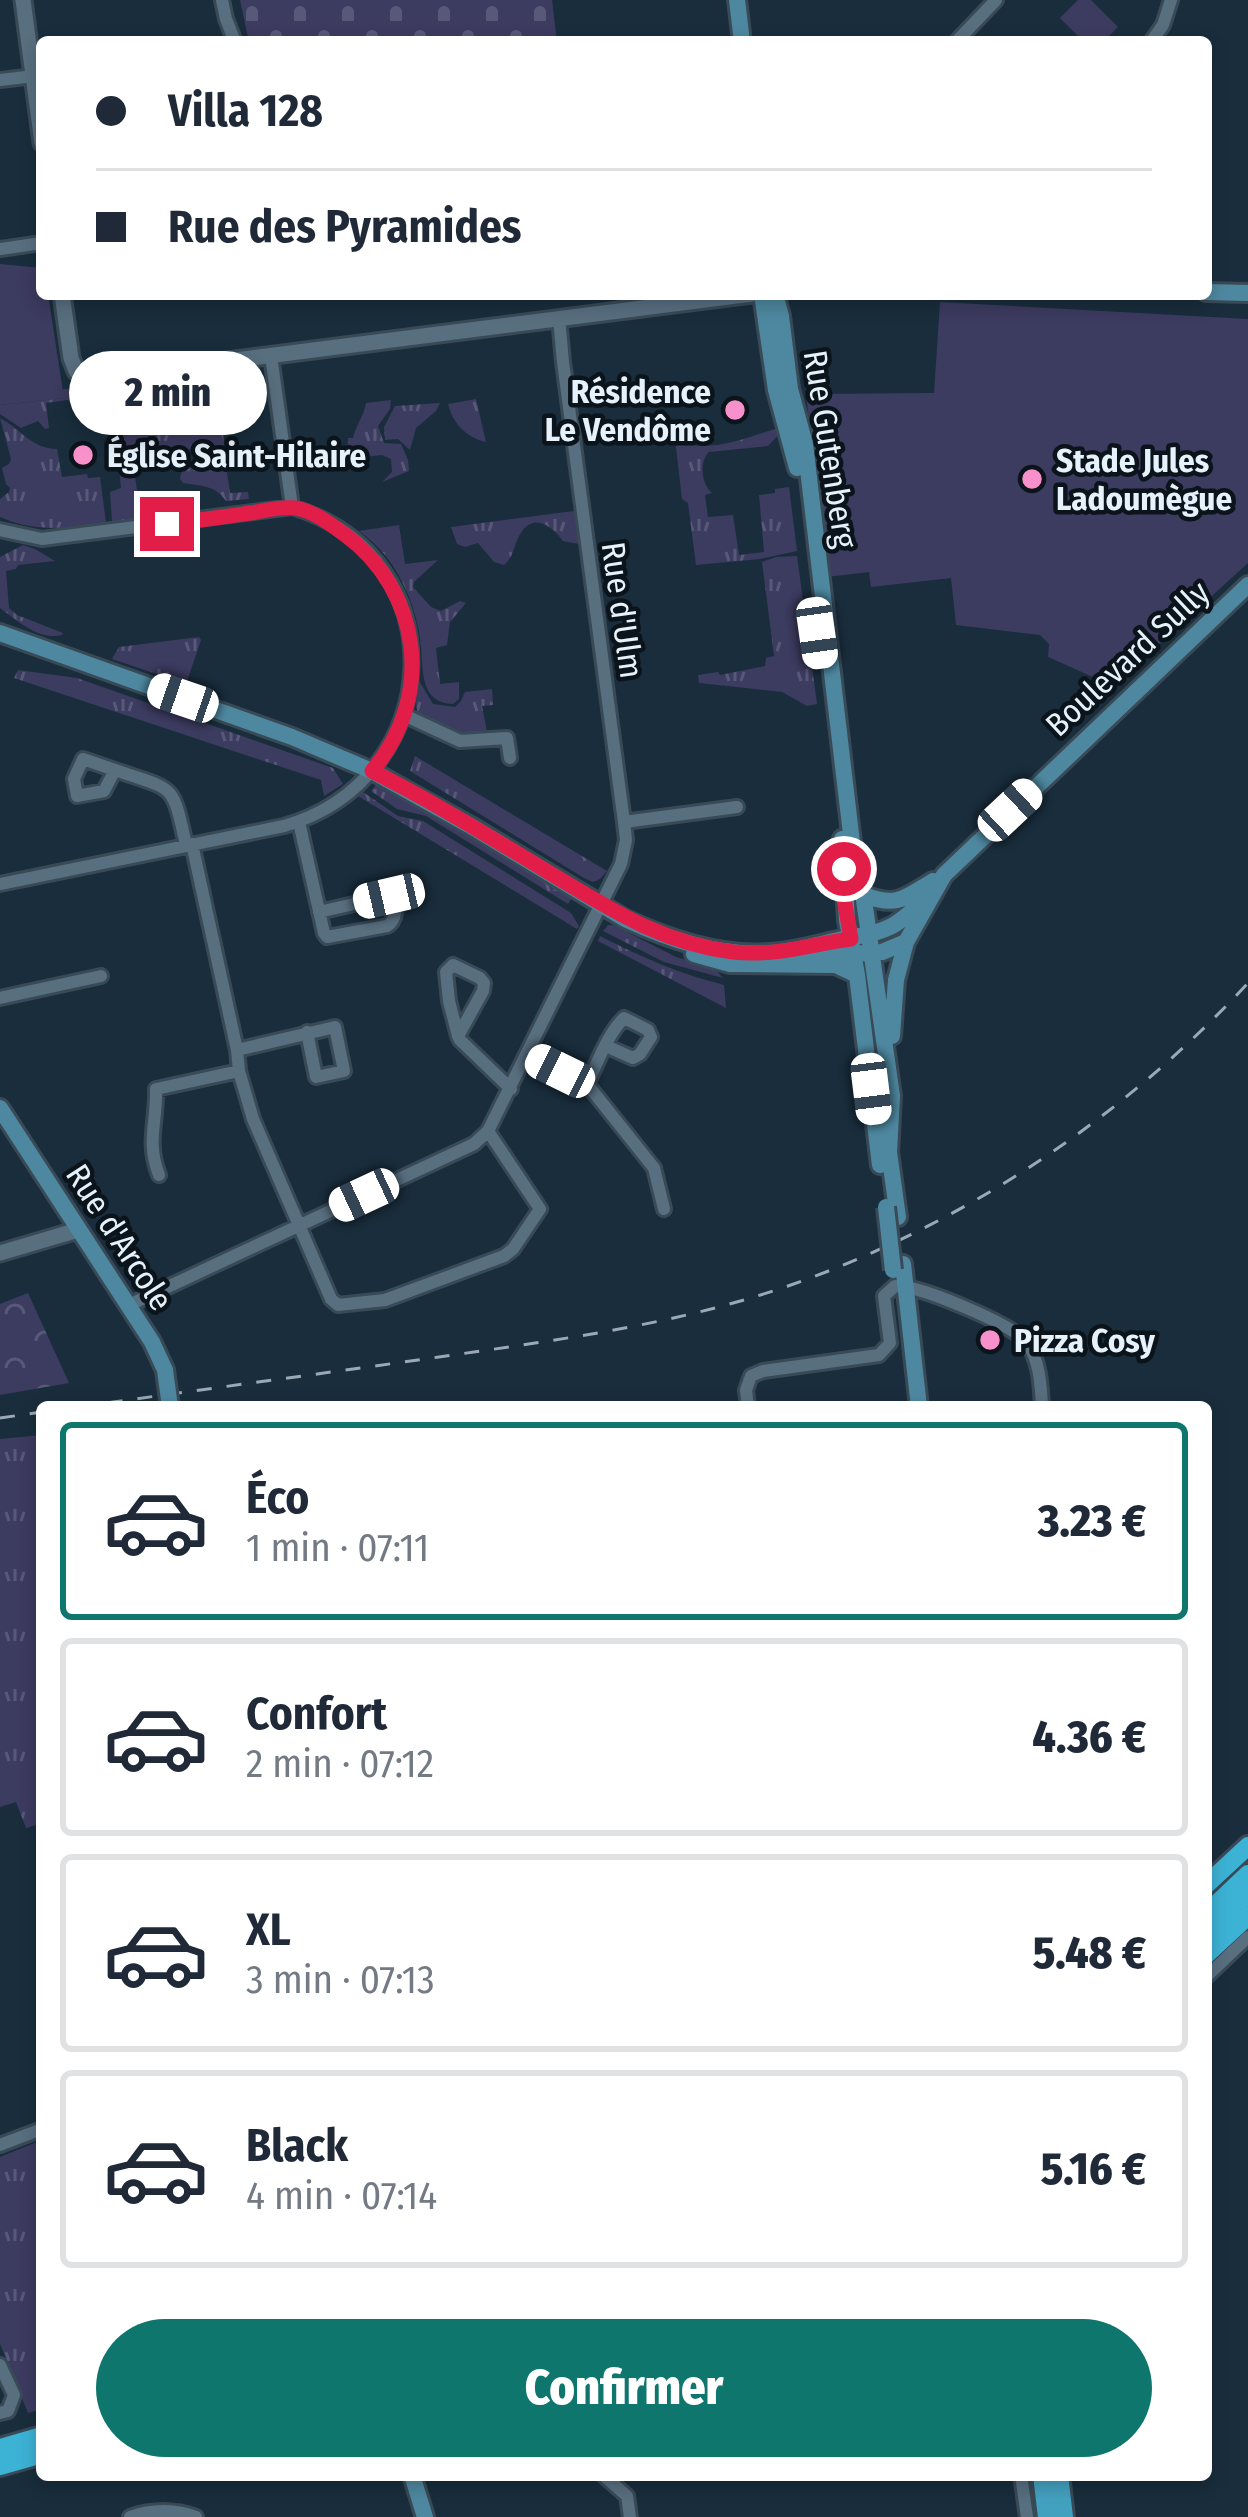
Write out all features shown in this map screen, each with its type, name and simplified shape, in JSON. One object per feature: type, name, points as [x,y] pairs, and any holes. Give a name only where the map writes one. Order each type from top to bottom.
[{"type":"highway","points":[[1212,1879],[1248,1846]]},
{"type":"highway","points":[[1212,1908],[1248,1874]]},
{"type":"highway","points":[[1212,1928],[1248,1894]]},
{"type":"highway","points":[[1212,1949],[1248,1916]]},
{"type":"highway","points":[[0,2448],[36,2438]]},
{"type":"highway","points":[[0,2466],[36,2456]]},
{"type":"main road","points":[[737,0],[741,36]]},
{"type":"main road","points":[[1212,292],[1248,293]]},
{"type":"main road","name":"Rue Gutenberg","points":[[763,300],[776,390],[796,458],[844,869],[854,895],[862,945]]},
{"type":"main road","name":"Rue Gutenberg","points":[[778,300],[790,389],[805,445],[853,851],[864,895],[862,945]]},
{"type":"main road","name":"Boulevard Sully","points":[[892,1096],[896,1084],[894,994],[906,942],[931,893],[944,875],[1248,585]]},
{"type":"main road","points":[[0,633],[292,737],[372,771],[668,944],[700,957],[730,964],[836,965],[857,975]]},
{"type":"main road","name":"Boulevard Sully","points":[[864,895],[898,902],[944,875]]},
{"type":"main road","name":"Boulevard Sully","points":[[862,945],[904,920],[931,893]]},
{"type":"main road","points":[[645,928],[698,945],[758,953],[862,945],[894,949],[906,942]]},
{"type":"main road","points":[[795,964],[862,945]]},
{"type":"main road","points":[[862,945],[857,975],[892,1212],[909,1401]]},
{"type":"main road","points":[[862,945],[892,1096],[892,1212]]},
{"type":"main road","points":[[862,945],[890,1128]]},
{"type":"main road","name":"Rue d'Arcole","points":[[0,1108],[160,1356],[169,1401]]},
{"type":"main road","points":[[899,1277],[919,1401]]},
{"type":"main road","points":[[414,2481],[425,2517]]},
{"type":"main road","points":[[1060,2481],[1064,2517]]},
{"type":"main road","points":[[1043,2484],[1045,2517]]},
{"type":"street","points":[[23,0],[36,92]]},
{"type":"street","points":[[222,0],[232,36]]},
{"type":"street","points":[[962,36],[996,0]]},
{"type":"street","points":[[1155,36],[1172,0]]},
{"type":"street","points":[[0,80],[34,76]]},
{"type":"street","points":[[0,249],[36,244]]},
{"type":"street","points":[[63,300],[70,358],[76,371],[94,378],[704,300]]},
{"type":"street","name":"Rue d'Ulm","points":[[488,1131],[624,853],[624,821],[559,318]]},
{"type":"street","points":[[271,356],[292,507]]},
{"type":"street","points":[[0,530],[42,539],[292,507],[319,515],[369,553],[386,575],[401,604],[412,675],[404,715],[385,755],[329,808],[298,822],[0,884]]},
{"type":"street","points":[[404,715],[460,741],[507,738],[511,758]]},
{"type":"street","points":[[115,770],[169,790],[178,803],[253,1119],[300,1225],[331,1299],[338,1305],[385,1300],[503,1256],[540,1209],[488,1131],[474,1144],[300,1225],[128,1304]]},
{"type":"street","points":[[624,821],[737,807]]},
{"type":"street","points":[[298,822],[324,933],[327,937],[391,923],[396,903],[389,896],[320,912]]},
{"type":"street","points":[[458,1036],[484,983],[453,965],[446,972],[458,1036],[511,1089]]},
{"type":"street","points":[[0,998],[101,976]]},
{"type":"street","points":[[237,1050],[307,1032]]},
{"type":"street","points":[[587,1084],[606,1046]]},
{"type":"street","points":[[527,1056],[587,1084],[654,1168],[664,1209]]},
{"type":"street","points":[[159,1175],[151,1148],[157,1116],[155,1089],[239,1071]]},
{"type":"street","points":[[0,1253],[78,1229]]},
{"type":"street","points":[[747,1401],[752,1376],[764,1371],[879,1355],[890,1342],[884,1296],[899,1277],[1012,1329],[1034,1354],[1041,1401]]},
{"type":"street","points":[[1212,1971],[1248,1936]]},
{"type":"street","points":[[0,2145],[36,2131]]},
{"type":"street","points":[[0,2366],[14,2396],[8,2410],[0,2413]]},
{"type":"street","points":[[611,2481],[627,2495],[630,2517]]},
{"type":"street","points":[[1023,2481],[1027,2517]]},
{"type":"street","points":[[130,2517],[152,2511],[196,2517]]},
{"type":"green space","points":[[240,0],[552,0],[556,36],[248,36]]},
{"type":"green space","points":[[1078,0],[1091,0],[1118,27],[1109,36],[1078,36],[1060,18]]},
{"type":"green space","points":[[0,264],[36,267],[36,300],[49,300],[64,398],[0,405]]},
{"type":"green space","name":"Stade Jules Ladoumègue","points":[[940,302],[1248,319],[1248,563],[1113,686],[1048,657],[1049,644],[1040,635],[956,625],[951,578],[871,587],[869,572],[827,577],[806,394],[934,393]]},
{"type":"green space","points":[[63,389],[83,389],[94,403],[85,406],[82,398],[46,403],[49,428],[45,429],[38,421],[21,428],[0,414],[0,405],[63,398]]},
{"type":"green space","points":[[476,399],[486,442],[461,428],[448,404]]},
{"type":"green space","points":[[391,400],[378,426],[384,443],[401,444],[409,471],[382,482],[392,472],[391,459],[382,455],[347,459],[348,438],[353,438],[366,403]]},
{"type":"green space","points":[[440,403],[416,428],[410,450],[398,439],[385,440],[384,427],[395,406]]},
{"type":"green space","points":[[133,409],[137,433],[223,431],[224,445],[132,457],[114,429],[104,423],[124,421],[123,411]]},
{"type":"green space","points":[[0,418],[34,442],[57,449],[62,477],[100,477],[106,523],[39,527],[0,517],[0,499],[10,488],[2,468],[11,459]]},
{"type":"green space","points":[[778,428],[779,434],[768,446],[709,452],[703,467],[712,493],[705,495],[708,517],[733,515],[739,555],[764,552],[759,495],[789,487],[797,551],[696,565],[675,439],[713,445]]},
{"type":"green space","points":[[224,452],[230,493],[248,492],[249,499],[226,501],[212,489],[180,479],[194,459]]},
{"type":"green space","points":[[123,455],[134,470],[141,518],[112,522],[110,492],[121,488],[118,458]]},
{"type":"green space","points":[[574,511],[579,544],[563,541],[550,528],[534,523],[523,530],[504,565],[494,562],[478,543],[457,544],[451,527]]},
{"type":"green space","points":[[399,525],[405,564],[438,560],[413,587],[441,611],[460,601],[466,603],[450,622],[447,645],[436,648],[440,684],[459,682],[459,699],[453,704],[429,692],[406,590],[387,557],[359,531]]},
{"type":"green space","points":[[23,545],[55,561],[6,571],[9,608],[62,635],[37,633],[0,608],[0,557]]},
{"type":"green space","points":[[797,556],[817,704],[807,706],[782,692],[699,683],[698,675],[765,666],[766,658],[774,656],[762,562]]},
{"type":"green space","points":[[199,637],[186,684],[112,659],[119,647]]},
{"type":"green space","points":[[18,670],[77,678],[333,768],[343,784],[324,796],[321,780],[14,678]]},
{"type":"green space","points":[[418,679],[433,704],[455,707],[465,692],[492,689],[493,705],[482,706],[487,732],[456,735],[418,716]]},
{"type":"green space","points":[[415,756],[607,871],[593,882],[584,878],[410,771]]},
{"type":"green space","points":[[378,783],[573,896],[568,904],[426,816],[397,809],[371,791]]},
{"type":"green space","points":[[363,792],[398,816],[423,821],[571,913],[579,926],[358,796]]},
{"type":"green space","points":[[608,925],[676,957],[715,969],[723,978],[664,962],[603,931]]},
{"type":"green space","points":[[600,936],[661,964],[724,985],[726,1008],[598,941]]},
{"type":"green space","points":[[28,1293],[69,1383],[0,1395],[0,1304]]},
{"type":"green space","points":[[36,1436],[36,1825],[26,1828],[16,1802],[0,1807],[0,1439]]},
{"type":"green space","points":[[36,2142],[36,2411],[28,2413],[0,2344],[0,2157]]},
{"type":"railway","points":[[121,1401],[571,1337],[702,1311],[788,1286],[916,1232],[1036,1163],[1148,1079],[1248,983]]},
{"type":"railway","points":[[0,1418],[36,1413]]},
{"type":"place","name":"Résidence Le Vendôme","points":[[735,410]]},
{"type":"place","name":"Église Saint-Hilaire","points":[[83,455]]},
{"type":"place","name":"Stade Jules Ladoumègue","points":[[1032,479]]},
{"type":"place","name":"Pizza Cosy","points":[[990,1340]]},
{"type":"route","points":[[167,524],[292,507],[319,515],[369,553],[401,604],[412,675],[404,715],[372,771],[625,919],[732,952],[769,953],[851,939],[844,869]]}]
